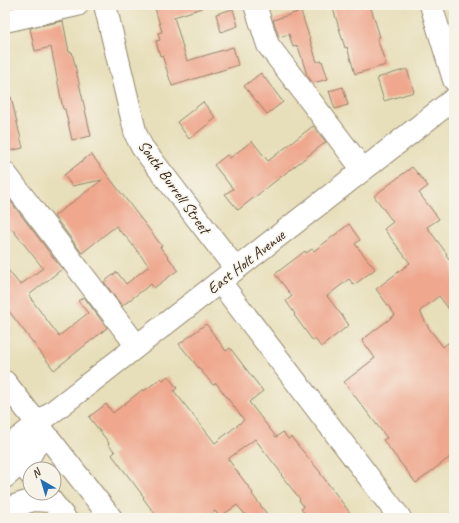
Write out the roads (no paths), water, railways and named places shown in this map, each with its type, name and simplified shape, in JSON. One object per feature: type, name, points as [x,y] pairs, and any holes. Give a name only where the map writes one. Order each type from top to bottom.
[{"type":"street","points":[[5,22],[77,5]]},
{"type":"street","name":"South Burrell Street","points":[[105,5],[136,135],[142,147],[228,276],[400,518]]},
{"type":"street","points":[[256,5],[268,45],[363,170]]},
{"type":"street","points":[[431,5],[454,80]]},
{"type":"street","name":"East Holt Avenue","points":[[6,446],[37,424],[454,99]]},
{"type":"street","points":[[5,173],[137,346]]},
{"type":"street","points":[[5,382],[111,518]]},
{"type":"street","points":[[29,461],[38,441],[37,424]]},
{"type":"street","points":[[6,446],[22,464]]},
{"type":"street","points":[[5,477],[22,471]]},
{"type":"street","points":[[5,509],[30,501]]},
{"type":"street","points":[[51,501],[64,518]]}]
